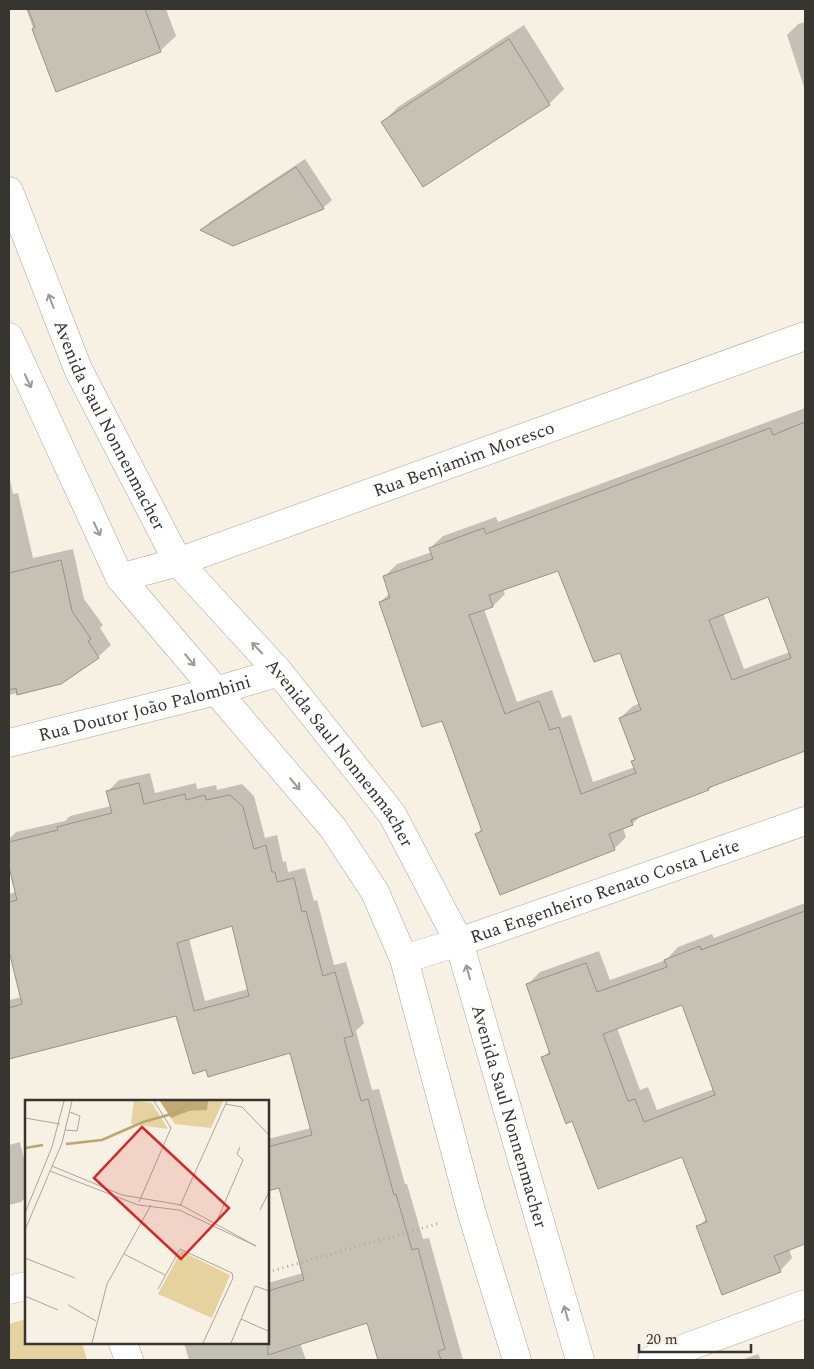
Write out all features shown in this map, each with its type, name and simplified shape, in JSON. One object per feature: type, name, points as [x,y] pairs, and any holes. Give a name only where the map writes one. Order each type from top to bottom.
[{"type":"street","name":"Avenida Saul Nonnenmacher","points":[[9,191],[78,369],[178,562],[279,672],[392,814],[459,942],[580,1360]]},
{"type":"street","name":"Rua Benjamim Moresco","points":[[120,578],[178,562],[805,336]]},
{"type":"street","points":[[9,337],[120,578],[333,828],[375,892],[404,959],[472,1214],[517,1360]]},
{"type":"street","name":"Rua Doutor João Palombini","points":[[9,743],[216,691],[279,672]]},
{"type":"street","name":"Rua Engenheiro Renato Costa Leite","points":[[404,959],[459,942],[805,821]]},
{"type":"street","points":[[9,1290],[25,1286]]},
{"type":"street","points":[[652,1360],[805,1304]]},
{"type":"street","points":[[123,1344],[129,1360]]},
{"type":"path","points":[[269,1272],[472,1214]]},
{"type":"shaded area","points":[[25,1319],[25,1344],[82,1344],[87,1360],[9,1360],[9,1324]]},
{"type":"building","points":[[28,9],[145,9],[161,52],[56,92],[32,29],[35,27]]},
{"type":"building","points":[[509,39],[550,105],[423,187],[381,122]]},
{"type":"building","points":[[296,167],[324,209],[233,246],[200,230]]},
{"type":"building","points":[[805,422],[805,751],[631,820],[633,825],[609,834],[615,850],[500,895],[475,834],[482,831],[442,721],[422,727],[379,602],[390,598],[383,576],[433,559],[429,548],[484,528],[486,534],[770,428],[773,435]],"holes":[[[558,571],[594,662],[620,653],[641,710],[619,718],[635,760],[631,761],[636,773],[581,794],[559,727],[550,730],[539,701],[505,714],[469,615],[493,607],[489,595]],[[768,597],[791,658],[732,680],[709,620]]]},
{"type":"building","points":[[61,560],[72,611],[91,639],[88,641],[99,658],[61,684],[17,695],[16,688],[9,690],[9,573]]},
{"type":"building","points":[[139,783],[144,804],[185,794],[186,800],[205,795],[206,800],[230,795],[243,807],[254,849],[266,845],[272,872],[275,872],[277,882],[294,878],[302,912],[306,911],[323,976],[335,972],[353,1036],[344,1038],[361,1101],[368,1099],[394,1195],[396,1194],[412,1250],[418,1248],[445,1349],[438,1351],[441,1360],[378,1360],[367,1323],[268,1355],[269,1291],[304,1280],[279,1188],[269,1191],[269,1147],[312,1135],[290,1053],[208,1077],[206,1070],[193,1074],[176,1016],[9,1059],[9,1008],[22,1004],[9,951],[9,902],[17,900],[9,867],[9,842],[58,830],[57,827],[112,813],[106,791]],"holes":[[[232,926],[249,996],[194,1011],[177,943]]]},
{"type":"building","points":[[805,911],[805,1244],[774,1256],[781,1272],[722,1295],[696,1226],[707,1222],[682,1157],[598,1189],[572,1121],[566,1124],[541,1057],[550,1054],[526,984],[586,963],[597,992],[667,967],[664,960],[700,946],[701,950]],"holes":[[[682,1005],[715,1095],[644,1122],[635,1099],[628,1101],[603,1034]]]}]
